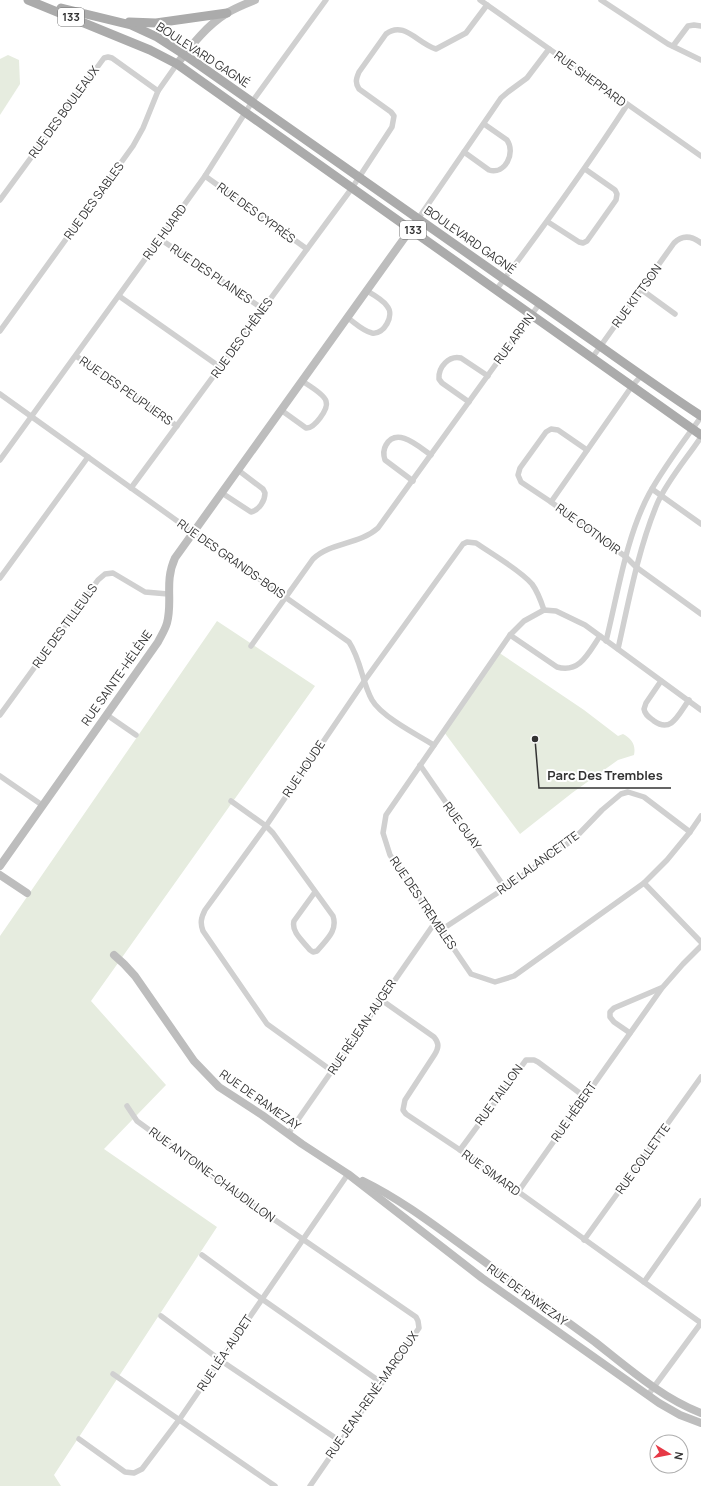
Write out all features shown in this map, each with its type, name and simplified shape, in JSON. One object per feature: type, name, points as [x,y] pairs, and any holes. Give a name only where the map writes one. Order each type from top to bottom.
[{"type":"main road","name":"BOULEVARD GAGNÉ","points":[[31,1],[131,25],[157,37],[185,54],[504,280],[540,303],[600,347],[701,417]]},
{"type":"main road","name":"BOULEVARD GAGNÉ","points":[[31,1],[150,50],[177,64],[701,436]]},
{"type":"main road","points":[[118,22],[156,23],[227,13]]},
{"type":"street","points":[[177,64],[208,28],[227,13],[255,0]]},
{"type":"street","name":"RUE HUARD","points":[[0,460],[205,176],[252,102],[326,0]]},
{"type":"street","name":"RUE SHEPPARD","points":[[480,0],[701,156]]},
{"type":"street","points":[[601,0],[645,30],[701,60]]},
{"type":"street","name":"RUE DES CHÊNES","points":[[131,488],[352,188],[392,127],[394,116],[391,112],[360,89],[356,84],[356,78],[359,72],[386,34],[390,30],[402,29],[436,49],[466,33],[487,5]]},
{"type":"street","points":[[673,46],[688,26],[701,26]]},
{"type":"street","name":"RUE SAINTE-HÉLÈNE","points":[[0,866],[158,642],[167,622],[169,608],[168,594],[172,564],[348,318],[504,95],[527,78],[549,49]]},
{"type":"street","name":"RUE DES BOULEAUX","points":[[0,200],[104,58],[112,58],[158,91]]},
{"type":"street","name":"RUE DES SABLES","points":[[0,331],[133,146],[143,128],[158,91],[177,64]]},
{"type":"street","points":[[496,290],[548,222],[627,105]]},
{"type":"street","points":[[464,152],[489,170],[498,170],[506,164],[511,150],[507,140],[484,124]]},
{"type":"street","points":[[548,222],[579,242],[583,243],[587,241],[600,223],[616,200],[617,194],[615,190],[585,169]]},
{"type":"street","name":"RUE DES CYPRÈS","points":[[205,176],[307,249]]},
{"type":"street","name":"RUE KITTSON","points":[[592,358],[642,290],[674,243],[678,239],[684,237],[694,238],[701,243]]},
{"type":"street","name":"RUE DES PLAINES","points":[[160,239],[263,309]]},
{"type":"street","points":[[642,290],[675,314]]},
{"type":"street","points":[[348,318],[371,332],[377,333],[382,330],[390,316],[390,309],[386,304],[367,291]]},
{"type":"street","points":[[119,296],[220,367]]},
{"type":"street","name":"RUE ARPIN","points":[[251,646],[313,559],[329,548],[365,537],[378,528],[540,303]]},
{"type":"street","name":"RUE DES PEUPLIERS","points":[[76,356],[177,426]]},
{"type":"street","name":"RUE ARPIN","points":[[469,402],[442,383],[439,379],[440,370],[448,360],[457,357],[461,358],[488,376]]},
{"type":"street","name":"RUE COTNOIR","points":[[550,502],[632,386],[641,376]]},
{"type":"street","points":[[281,410],[306,428],[312,427],[318,421],[327,406],[326,402],[324,398],[302,381]]},
{"type":"street","name":"RUE DES GRANDS-BOIS","points":[[0,394],[285,598],[349,642],[355,653],[371,699],[376,706],[388,716],[434,745]]},
{"type":"street","points":[[606,641],[626,557],[638,520],[652,489],[701,417]]},
{"type":"street","name":"RUE COTNOIR","points":[[587,450],[558,430],[551,430],[546,432],[520,468],[518,475],[521,482],[626,557],[636,567],[701,614]]},
{"type":"street","points":[[413,480],[388,464],[385,460],[383,455],[387,443],[399,436],[405,438],[431,455]]},
{"type":"street","points":[[618,649],[636,567],[658,503],[701,436]]},
{"type":"street","points":[[0,578],[88,457]]},
{"type":"street","points":[[222,493],[251,512],[258,509],[263,502],[265,493],[263,489],[238,470]]},
{"type":"street","points":[[652,489],[701,524]]},
{"type":"street","name":"RUE HOUDE","points":[[332,1071],[267,1024],[203,931],[200,918],[266,826],[365,680],[463,544],[467,542],[476,543],[525,578],[533,585],[544,610]]},
{"type":"street","name":"RUE DES TILLEULS","points":[[0,715],[98,580],[105,574],[113,573],[145,592],[168,594]]},
{"type":"street","points":[[544,610],[556,611],[570,617],[600,636],[701,710]]},
{"type":"street","name":"RUE DES TREMBLES","points":[[544,610],[524,621],[510,635],[386,816],[382,833],[390,855],[471,974],[495,982],[514,976],[644,883],[667,860],[701,816]]},
{"type":"street","points":[[510,635],[557,667],[566,669],[579,665],[600,636]]},
{"type":"street","points":[[661,681],[646,703],[644,709],[647,716],[660,725],[668,726],[672,723],[688,700]]},
{"type":"street","points":[[107,715],[136,735]]},
{"type":"street","name":"RUE GUAY","points":[[420,765],[505,888]]},
{"type":"street","points":[[0,776],[42,805]]},
{"type":"street","name":"RUE LALANCETTE","points":[[441,930],[505,888],[574,839],[602,810],[621,794],[628,792],[644,798],[690,832]]},
{"type":"street","points":[[231,801],[266,826],[273,833],[333,916],[335,926],[333,931],[317,951],[313,952],[294,930],[293,926],[294,921],[315,892]]},
{"type":"street","points":[[0,875],[27,893]]},
{"type":"street","points":[[644,883],[701,942]]},
{"type":"street","name":"RUE RÉJEAN-AUGER","points":[[288,1134],[380,999],[436,921]]},
{"type":"street","name":"RUE HÉBERT","points":[[518,1192],[662,988],[701,946]]},
{"type":"street","name":"RUE DE RAMEZAY","points":[[114,955],[135,976],[194,1061],[218,1087],[262,1115],[348,1174],[473,1270],[556,1331],[675,1413],[701,1423]]},
{"type":"street","name":"RUE HÉBERT","points":[[630,1033],[614,1022],[610,1017],[610,1012],[614,1008],[662,988]]},
{"type":"street","name":"RUE SIMARD","points":[[380,999],[434,1037],[438,1044],[435,1054],[405,1100],[403,1110],[406,1114],[460,1150],[701,1323]]},
{"type":"street","name":"RUE TAILLON","points":[[460,1150],[526,1060],[534,1060],[538,1062],[585,1097]]},
{"type":"street","name":"RUE COLLETTE","points":[[584,1240],[701,1077]]},
{"type":"street","name":"RUE ANTOINE-CHAUDILLON","points":[[127,1106],[137,1121],[302,1239]]},
{"type":"street","name":"RUE DE RAMEZAY","points":[[348,1174],[376,1187],[432,1223],[564,1318],[672,1400],[701,1413]]},
{"type":"street","name":"RUE LÉA-AUDET","points":[[79,1440],[125,1472],[134,1473],[142,1469],[179,1420],[348,1174]]},
{"type":"street","points":[[644,1282],[701,1201]]},
{"type":"street","name":"RUE JEAN-RENÉ-MARCOUX","points":[[302,1239],[416,1317],[419,1328],[310,1486]]},
{"type":"street","points":[[202,1255],[382,1383]]},
{"type":"street","points":[[473,1270],[480,1258]]},
{"type":"street","points":[[161,1316],[220,1360],[340,1441]]},
{"type":"street","points":[[556,1331],[564,1318]]},
{"type":"street","points":[[648,1395],[701,1323]]},
{"type":"street","points":[[113,1374],[275,1486]]},
{"type":"shaded area","points":[[8,55],[19,60],[20,84],[0,115],[0,59]]},
{"type":"shaded area","points":[[217,621],[315,686],[91,1001],[166,1085],[104,1149],[217,1227],[54,1475],[61,1486],[0,1486],[0,936]]},
{"type":"shaded area","points":[[498,652],[584,710],[618,736],[623,734],[626,736],[633,743],[634,748],[634,755],[618,760],[572,793],[520,834],[444,732]]},
{"type":"place","name":"Parc Des Trembles","points":[[535,739]]}]
